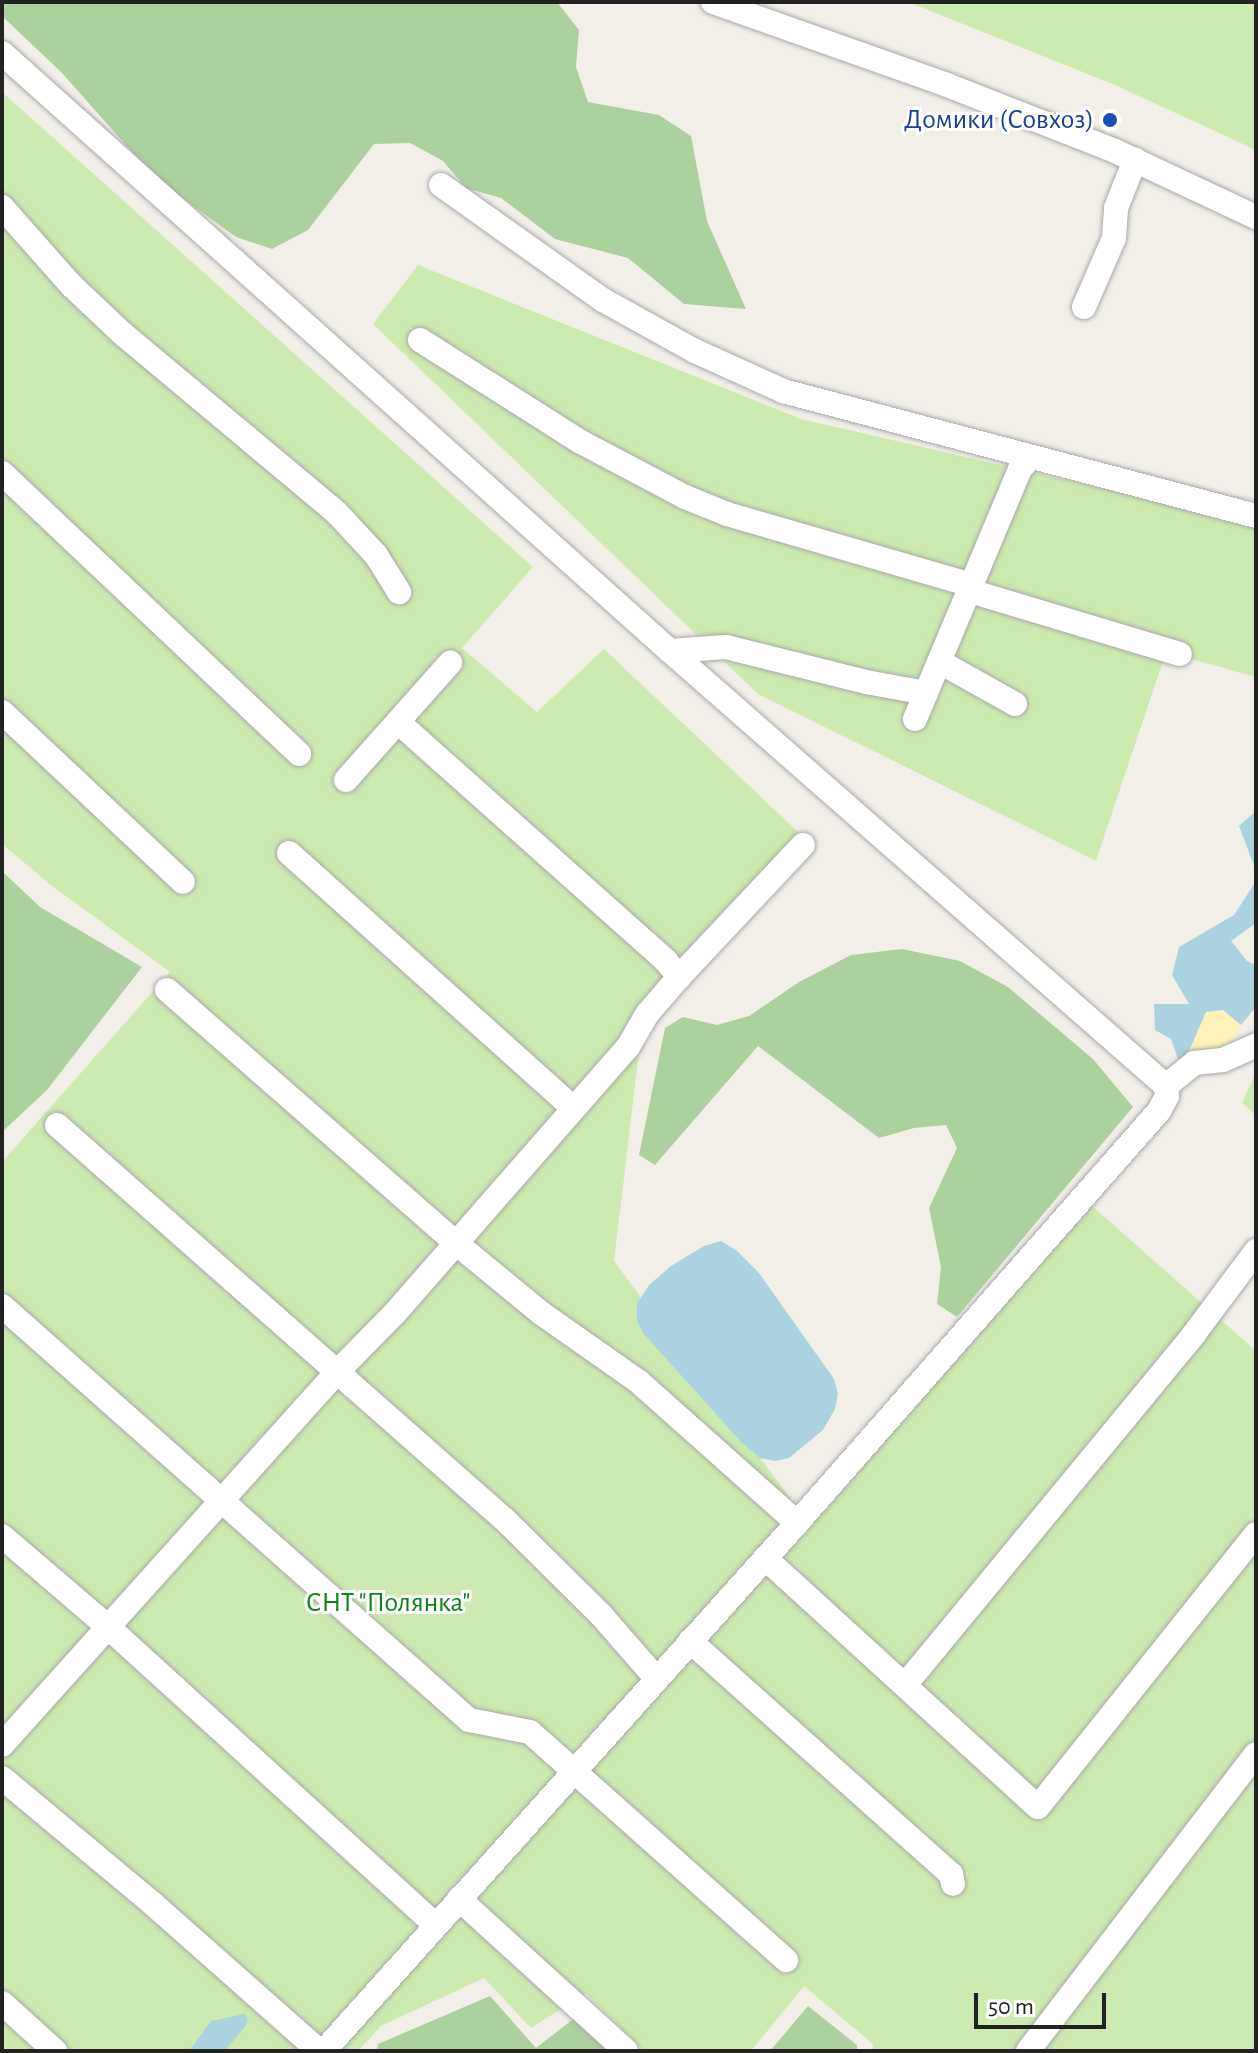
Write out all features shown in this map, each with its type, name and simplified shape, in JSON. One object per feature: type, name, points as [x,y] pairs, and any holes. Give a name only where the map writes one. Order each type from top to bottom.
[{"type":"street","points":[[713,2],[947,85],[1135,160],[1256,217]]},
{"type":"street","points":[[2,53],[670,651],[1166,1086],[1167,1096],[1159,1111],[797,1523],[322,2051],[2,1778]]},
{"type":"street","points":[[1084,307],[1114,238],[1116,208],[1135,160]]},
{"type":"street","points":[[441,185],[603,300],[695,351],[783,391],[1256,516]]},
{"type":"street","points":[[2,207],[72,286],[123,334],[336,512],[376,555],[399,592]]},
{"type":"street","points":[[420,340],[581,442],[685,497],[727,514],[1180,654]]},
{"type":"street","points":[[915,719],[1020,469],[1031,457]]},
{"type":"street","points":[[2,473],[299,754]]},
{"type":"street","points":[[670,651],[726,647],[866,682],[926,693]]},
{"type":"street","points":[[940,662],[1015,704]]},
{"type":"street","points":[[346,780],[450,663]]},
{"type":"street","points":[[2,712],[183,882]]},
{"type":"street","points":[[398,722],[655,951],[679,977]]},
{"type":"street","points":[[2,1745],[338,1371],[457,1244],[628,1047],[648,1013],[679,977],[803,845]]},
{"type":"street","points":[[289,853],[573,1108]]},
{"type":"street","points":[[167,990],[457,1244],[541,1313],[639,1382],[797,1523]]},
{"type":"street","points":[[1166,1086],[1194,1063],[1223,1060],[1256,1045]]},
{"type":"street","points":[[57,1125],[505,1520],[601,1615],[656,1678]]},
{"type":"street","points":[[905,1685],[1194,1334],[1256,1251]]},
{"type":"street","points":[[2,1306],[469,1720],[530,1732],[786,1960]]},
{"type":"street","points":[[765,1558],[1038,1807],[1256,1534]]},
{"type":"street","points":[[2,1536],[108,1627],[436,1925]]},
{"type":"street","points":[[690,1641],[951,1874],[953,1884]]},
{"type":"street","points":[[1028,2051],[1256,1754]]},
{"type":"street","points":[[459,1899],[626,2051]]},
{"type":"street","points":[[2,2003],[55,2051]]},
{"type":"green space","points":[[2,2],[557,2],[579,30],[576,67],[588,102],[659,115],[691,136],[707,221],[746,309],[684,304],[628,258],[555,239],[501,198],[466,188],[443,161],[410,143],[374,144],[308,230],[272,249],[236,237],[156,179],[62,73],[2,16]]},
{"type":"green space","points":[[908,2],[1256,2],[1256,150],[1115,85]]},
{"type":"green space","name":"СНТ \"Полянка\"","points":[[2,92],[533,567],[462,648],[537,712],[604,649],[812,845],[644,1010],[614,1261],[796,1506],[1090,1204],[1256,1351],[1256,2051],[872,2051],[873,2044],[804,1986],[751,2051],[644,2051],[586,1993],[531,2028],[484,1978],[381,2026],[358,2051],[2,2051],[2,1162],[170,972],[52,886],[2,844]]},
{"type":"green space","points":[[418,265],[801,419],[1256,524],[1256,677],[1166,652],[1096,861],[758,694],[373,324]]},
{"type":"green space","points":[[2,871],[40,907],[142,967],[47,1090],[2,1132]]},
{"type":"green space","points":[[902,949],[960,961],[1008,987],[1093,1059],[1133,1107],[957,1317],[937,1304],[941,1267],[929,1208],[957,1148],[946,1125],[914,1128],[879,1138],[758,1046],[655,1165],[639,1155],[665,1028],[683,1017],[717,1025],[749,1016],[799,982],[851,955]]},
{"type":"green space","points":[[1256,1072],[1256,1116],[1242,1103]]},
{"type":"green space","points":[[490,1996],[536,2048],[590,2006],[613,2051],[377,2051],[378,2044]]},
{"type":"green space","points":[[808,2006],[857,2045],[857,2051],[770,2051]]},
{"type":"sand","points":[[1223,1010],[1241,1025],[1232,1041],[1214,1052],[1186,1058],[1206,1012]]},
{"type":"water","points":[[1256,811],[1256,871],[1239,826]]},
{"type":"water","points":[[1256,881],[1256,923],[1231,941],[1247,961],[1256,965],[1256,1007],[1241,1025],[1223,1010],[1206,1012],[1186,1058],[1178,1059],[1171,1039],[1155,1030],[1154,1004],[1189,1004],[1172,975],[1179,947],[1234,915]]},
{"type":"water","points":[[721,1241],[736,1250],[759,1273],[834,1379],[838,1394],[835,1409],[823,1430],[789,1458],[775,1461],[760,1458],[742,1443],[643,1333],[637,1320],[637,1304],[649,1285],[671,1266],[704,1246]]},
{"type":"water","points":[[244,2014],[248,2018],[246,2025],[225,2051],[189,2051],[211,2021]]},
{"type":"place","name":"Домики (Совхоз)","points":[[1110,120]]}]
